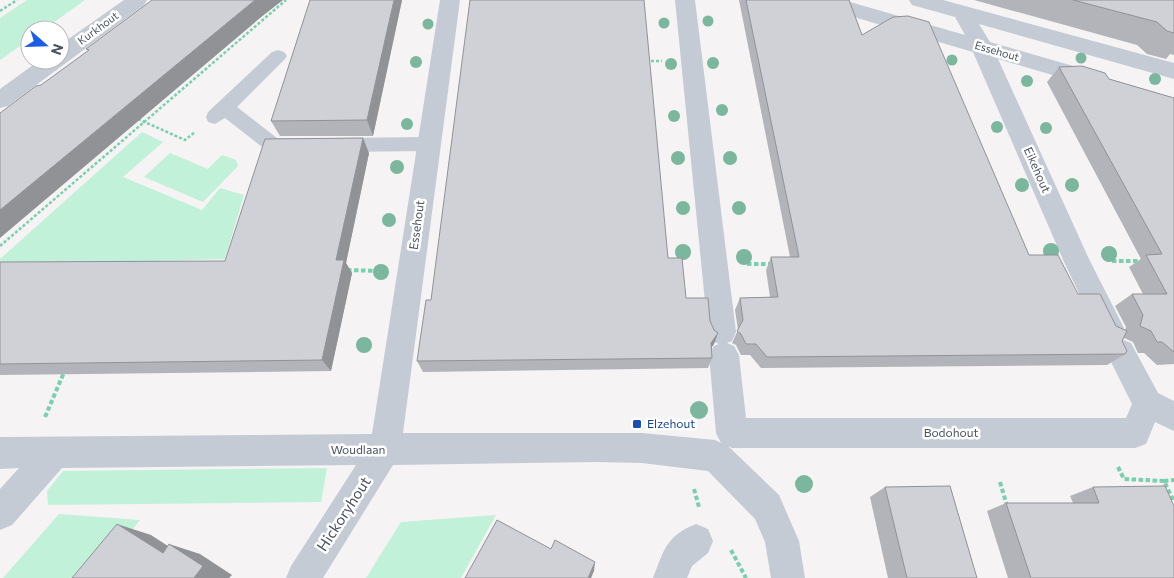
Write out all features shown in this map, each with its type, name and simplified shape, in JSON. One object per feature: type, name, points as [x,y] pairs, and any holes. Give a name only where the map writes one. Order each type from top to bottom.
[{"type":"street","name":"Kurkhout","points":[[70,49],[137,0]]},
{"type":"street","name":"Essehout","points":[[385,449],[450,0]]},
{"type":"street","points":[[686,0],[723,344],[724,445],[767,507],[782,541],[788,578]]},
{"type":"street","name":"Essehout","points":[[820,0],[1110,84]]},
{"type":"street","points":[[919,0],[1174,71]]},
{"type":"street","name":"Eikehout","points":[[963,13],[982,46],[1077,262],[1115,340],[1160,409]]},
{"type":"street","points":[[0,100],[41,70]]},
{"type":"street","name":"Bodohout","points":[[724,445],[1134,433],[1160,409]]},
{"type":"street","name":"Woudlaan","points":[[28,452],[642,448],[724,445]]},
{"type":"street","name":"Hickoryhout","points":[[303,578],[385,449]]},
{"type":"street","points":[[0,513],[28,452]]},
{"type":"street","points":[[670,578],[680,554],[696,541]]},
{"type":"lane","points":[[278,56],[220,112],[273,145],[429,144]]},
{"type":"path","points":[[0,11],[17,0]]},
{"type":"path","points":[[0,246],[286,0]]},
{"type":"path","points":[[645,61],[694,61]]},
{"type":"path","points":[[135,118],[185,140],[220,112]]},
{"type":"path","points":[[1077,262],[1145,261]]},
{"type":"path","points":[[714,264],[773,264]]},
{"type":"path","points":[[342,270],[411,271]]},
{"type":"path","points":[[28,452],[69,361]]},
{"type":"path","points":[[1103,434],[1124,479],[1174,480]]},
{"type":"path","points":[[1164,481],[1174,502]]},
{"type":"path","points":[[1000,482],[1008,508]]},
{"type":"green space","points":[[27,0],[85,0],[57,20],[20,20],[20,46],[0,60],[0,18]]},
{"type":"green space","points":[[142,132],[163,142],[123,177],[202,210],[220,188],[244,195],[225,259],[0,265],[0,259]]},
{"type":"green space","points":[[170,153],[208,169],[222,155],[236,160],[238,166],[203,202],[144,177]]},
{"type":"green space","points":[[327,468],[321,502],[48,505],[47,491],[63,471]]},
{"type":"green space","points":[[59,514],[140,520],[94,578],[3,578]]},
{"type":"green space","points":[[496,515],[461,578],[366,578],[401,522]]},
{"type":"building","points":[[152,0],[255,0],[0,210],[0,113],[36,86],[41,85],[62,70],[70,70],[70,64],[89,50],[86,49]]},
{"type":"building","points":[[310,0],[394,0],[367,120],[271,121]]},
{"type":"building","points":[[470,0],[644,0],[668,258],[682,258],[686,298],[708,298],[710,321],[714,330],[718,333],[711,343],[712,358],[417,361],[426,300],[431,300]]},
{"type":"building","points":[[746,0],[849,0],[862,35],[893,17],[908,16],[929,22],[1029,255],[1058,255],[1078,294],[1100,294],[1116,326],[1127,331],[1122,341],[1127,351],[1125,354],[767,357],[756,344],[746,344],[741,334],[737,331],[743,320],[740,298],[778,297],[771,257],[799,257]]},
{"type":"building","points":[[1073,0],[1174,0],[1174,33],[1167,31],[1157,22]]},
{"type":"building","points":[[1082,66],[1105,73],[1109,79],[1174,98],[1174,352],[1162,342],[1157,342],[1151,331],[1140,326],[1143,315],[1132,294],[1167,294],[1146,255],[1162,254],[1059,67]]},
{"type":"building","points":[[363,138],[336,260],[344,260],[322,360],[0,364],[0,262],[225,261],[265,139]]},
{"type":"building","points":[[950,486],[977,578],[907,578],[885,487]]},
{"type":"building","points":[[1165,486],[1174,506],[1174,578],[1031,578],[1006,503],[1099,503],[1093,487]]},
{"type":"building","points":[[497,520],[551,549],[555,540],[595,562],[588,578],[465,578]]},
{"type":"building","points":[[117,524],[163,553],[169,544],[203,566],[194,578],[72,578]]},
{"type":"place","name":"Elzehout","points":[[637,424]]}]
